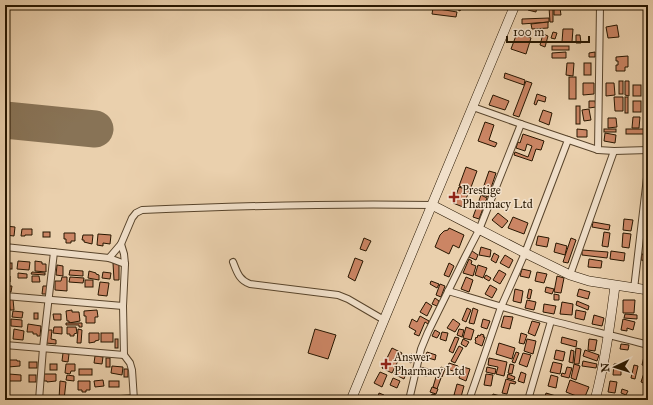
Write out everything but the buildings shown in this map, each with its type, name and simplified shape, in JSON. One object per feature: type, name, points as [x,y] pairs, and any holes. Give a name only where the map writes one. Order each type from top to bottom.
[{"type":"street","points":[[352,400],[515,5]]},
{"type":"street","points":[[598,150],[600,5]]},
{"type":"street","points":[[473,107],[598,150],[614,152],[648,150]]},
{"type":"street","points":[[409,400],[421,349],[479,230],[521,124]]},
{"type":"street","points":[[469,400],[501,307],[525,253],[568,140]]},
{"type":"street","points":[[570,275],[614,152]]},
{"type":"street","points":[[634,289],[648,169]]},
{"type":"street","points":[[110,258],[121,244],[132,218],[136,213],[142,210],[228,206],[363,204],[432,205],[525,253],[580,279],[615,286],[648,290]]},
{"type":"street","points":[[108,400],[134,399],[132,370],[130,363],[124,355],[123,306],[125,264],[121,244]]},
{"type":"street","points":[[5,247],[110,258],[125,264]]},
{"type":"street","points":[[40,400],[42,348],[54,252]]},
{"type":"street","points":[[233,262],[241,279],[250,284],[338,295],[348,299],[384,320]]},
{"type":"street","points":[[595,400],[608,334],[615,286]]},
{"type":"street","points":[[448,291],[501,307],[648,345]]},
{"type":"street","points":[[5,296],[123,306]]},
{"type":"street","points":[[528,400],[551,320]]},
{"type":"street","points":[[5,345],[124,355]]},
{"type":"runway","points":[[5,120],[95,129]]},
{"type":"place","name":"Prestige Pharmacy Ltd","points":[[454,197]]},
{"type":"place","name":"Answer Pharmacy Ltd","points":[[386,364]]}]
